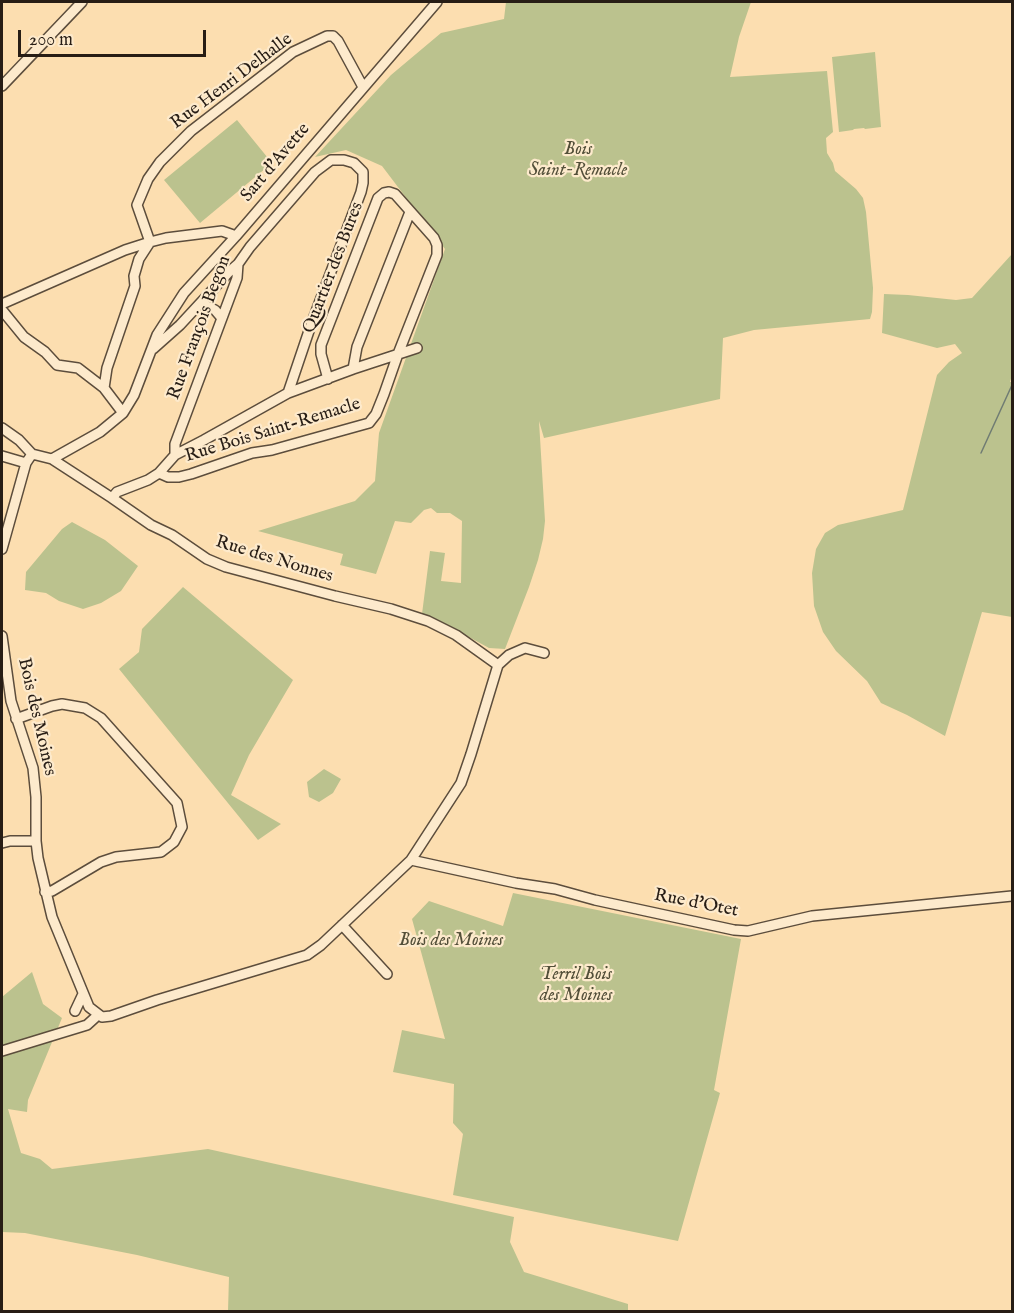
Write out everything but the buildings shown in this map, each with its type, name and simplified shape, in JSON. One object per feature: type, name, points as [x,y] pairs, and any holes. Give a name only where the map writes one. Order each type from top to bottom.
[{"type":"street","points":[[2,86],[81,2]]},
{"type":"street","name":"Sart d'Avette","points":[[52,459],[100,432],[123,413],[134,394],[150,351],[167,317],[184,293],[236,236],[437,2]]},
{"type":"street","name":"Rue Henri Delhalle","points":[[150,242],[137,205],[148,179],[160,162],[190,131],[293,52],[327,36],[333,36],[363,87]]},
{"type":"street","name":"Rue François Begon","points":[[175,455],[175,444],[237,278],[238,264],[315,172],[331,160],[344,160],[354,163],[363,172],[361,192],[288,393]]},
{"type":"street","name":"Quartier des Bures","points":[[328,379],[321,354],[321,345],[378,198],[384,193],[394,194],[410,212]]},
{"type":"street","points":[[353,369],[357,347],[410,212],[434,238],[437,255],[398,354]]},
{"type":"street","points":[[2,304],[125,250],[150,242],[222,231],[236,236]]},
{"type":"street","points":[[104,388],[107,368],[135,286],[134,276],[139,259],[150,242]]},
{"type":"street","name":"Sart d'Avette","points":[[150,351],[180,325],[238,264]]},
{"type":"street","points":[[201,303],[215,310],[222,317]]},
{"type":"street","points":[[2,310],[24,337],[45,352],[57,365],[78,368],[104,388],[123,413]]},
{"type":"street","points":[[167,317],[180,325]]},
{"type":"street","points":[[159,473],[175,455],[288,393],[417,348]]},
{"type":"street","name":"Rue Bois Saint-Remacle","points":[[112,498],[117,492],[148,480],[159,473],[168,477],[191,474],[235,458],[369,423],[376,414],[398,354]]},
{"type":"street","points":[[2,429],[19,440],[32,454],[52,459]]},
{"type":"street","points":[[2,549],[26,464],[32,454]]},
{"type":"street","points":[[2,456],[26,464]]},
{"type":"street","name":"Rue des Nonnes","points":[[52,459],[207,559],[226,567],[391,609],[428,621],[456,635],[498,665]]},
{"type":"street","name":"Bois des Moines","points":[[2,636],[11,701],[33,768],[36,797],[36,841],[45,892],[52,917],[83,994],[89,1007],[98,1015]]},
{"type":"street","points":[[2,1051],[87,1025],[98,1015],[111,1016],[307,955],[321,945],[411,860],[461,783],[498,665],[517,650],[525,648],[544,653]]},
{"type":"street","points":[[16,719],[62,704],[85,708],[102,718],[177,803],[182,827],[174,842],[161,852],[116,857],[101,862],[52,891],[45,892]]},
{"type":"street","points":[[2,843],[36,841]]},
{"type":"street","name":"Rue d'Otet","points":[[411,860],[516,883],[555,889],[734,930],[748,931],[812,916],[1012,896]]},
{"type":"street","points":[[342,925],[387,974]]},
{"type":"street","points":[[75,1011],[83,994]]},
{"type":"green space","name":"Bois Saint-Remacle","points":[[506,2],[751,2],[739,37],[730,77],[827,71],[833,132],[826,138],[827,153],[835,171],[863,198],[873,288],[870,319],[754,330],[723,338],[720,399],[544,438],[539,421],[545,521],[543,539],[529,587],[505,649],[489,648],[436,619],[422,614],[430,551],[445,553],[441,581],[461,583],[462,521],[450,513],[437,513],[431,508],[424,510],[411,523],[395,521],[376,574],[340,565],[343,554],[258,531],[355,501],[375,481],[379,433],[445,249],[382,166],[346,150],[315,157],[391,75],[441,33],[504,19]]},
{"type":"green space","points":[[875,52],[881,127],[839,132],[832,57]]},
{"type":"green space","points":[[237,120],[272,163],[200,223],[164,180]]},
{"type":"green space","points":[[1012,254],[1012,375],[1010,382],[1012,382],[1012,617],[982,612],[945,736],[881,703],[867,681],[836,651],[823,632],[814,606],[812,573],[816,549],[825,533],[838,525],[903,510],[937,375],[949,362],[962,353],[955,344],[937,348],[882,333],[884,294],[956,300],[972,298]]},
{"type":"green space","points":[[72,522],[105,540],[138,566],[121,591],[101,603],[83,609],[59,601],[46,593],[25,590],[26,572],[62,529]]},
{"type":"green space","points":[[183,587],[293,680],[249,755],[231,795],[281,824],[258,840],[119,669],[139,652],[142,629]]},
{"type":"green space","points":[[324,769],[341,779],[333,793],[319,802],[309,797],[307,782]]},
{"type":"green space","name":"Terril Bois des Moines","points":[[513,893],[741,939],[714,1090],[720,1093],[678,1241],[453,1195],[463,1134],[453,1123],[454,1084],[393,1072],[402,1030],[445,1039],[412,919],[429,901],[503,926]]},
{"type":"green space","points":[[32,972],[43,1004],[62,1018],[28,1100],[27,1112],[8,1109],[21,1153],[40,1159],[52,1169],[208,1149],[514,1217],[510,1242],[524,1272],[628,1304],[628,1311],[228,1311],[229,1277],[137,1255],[25,1233],[2,1232],[2,997]]},
{"type":"waterway","points":[[981,453],[1012,385]]}]
